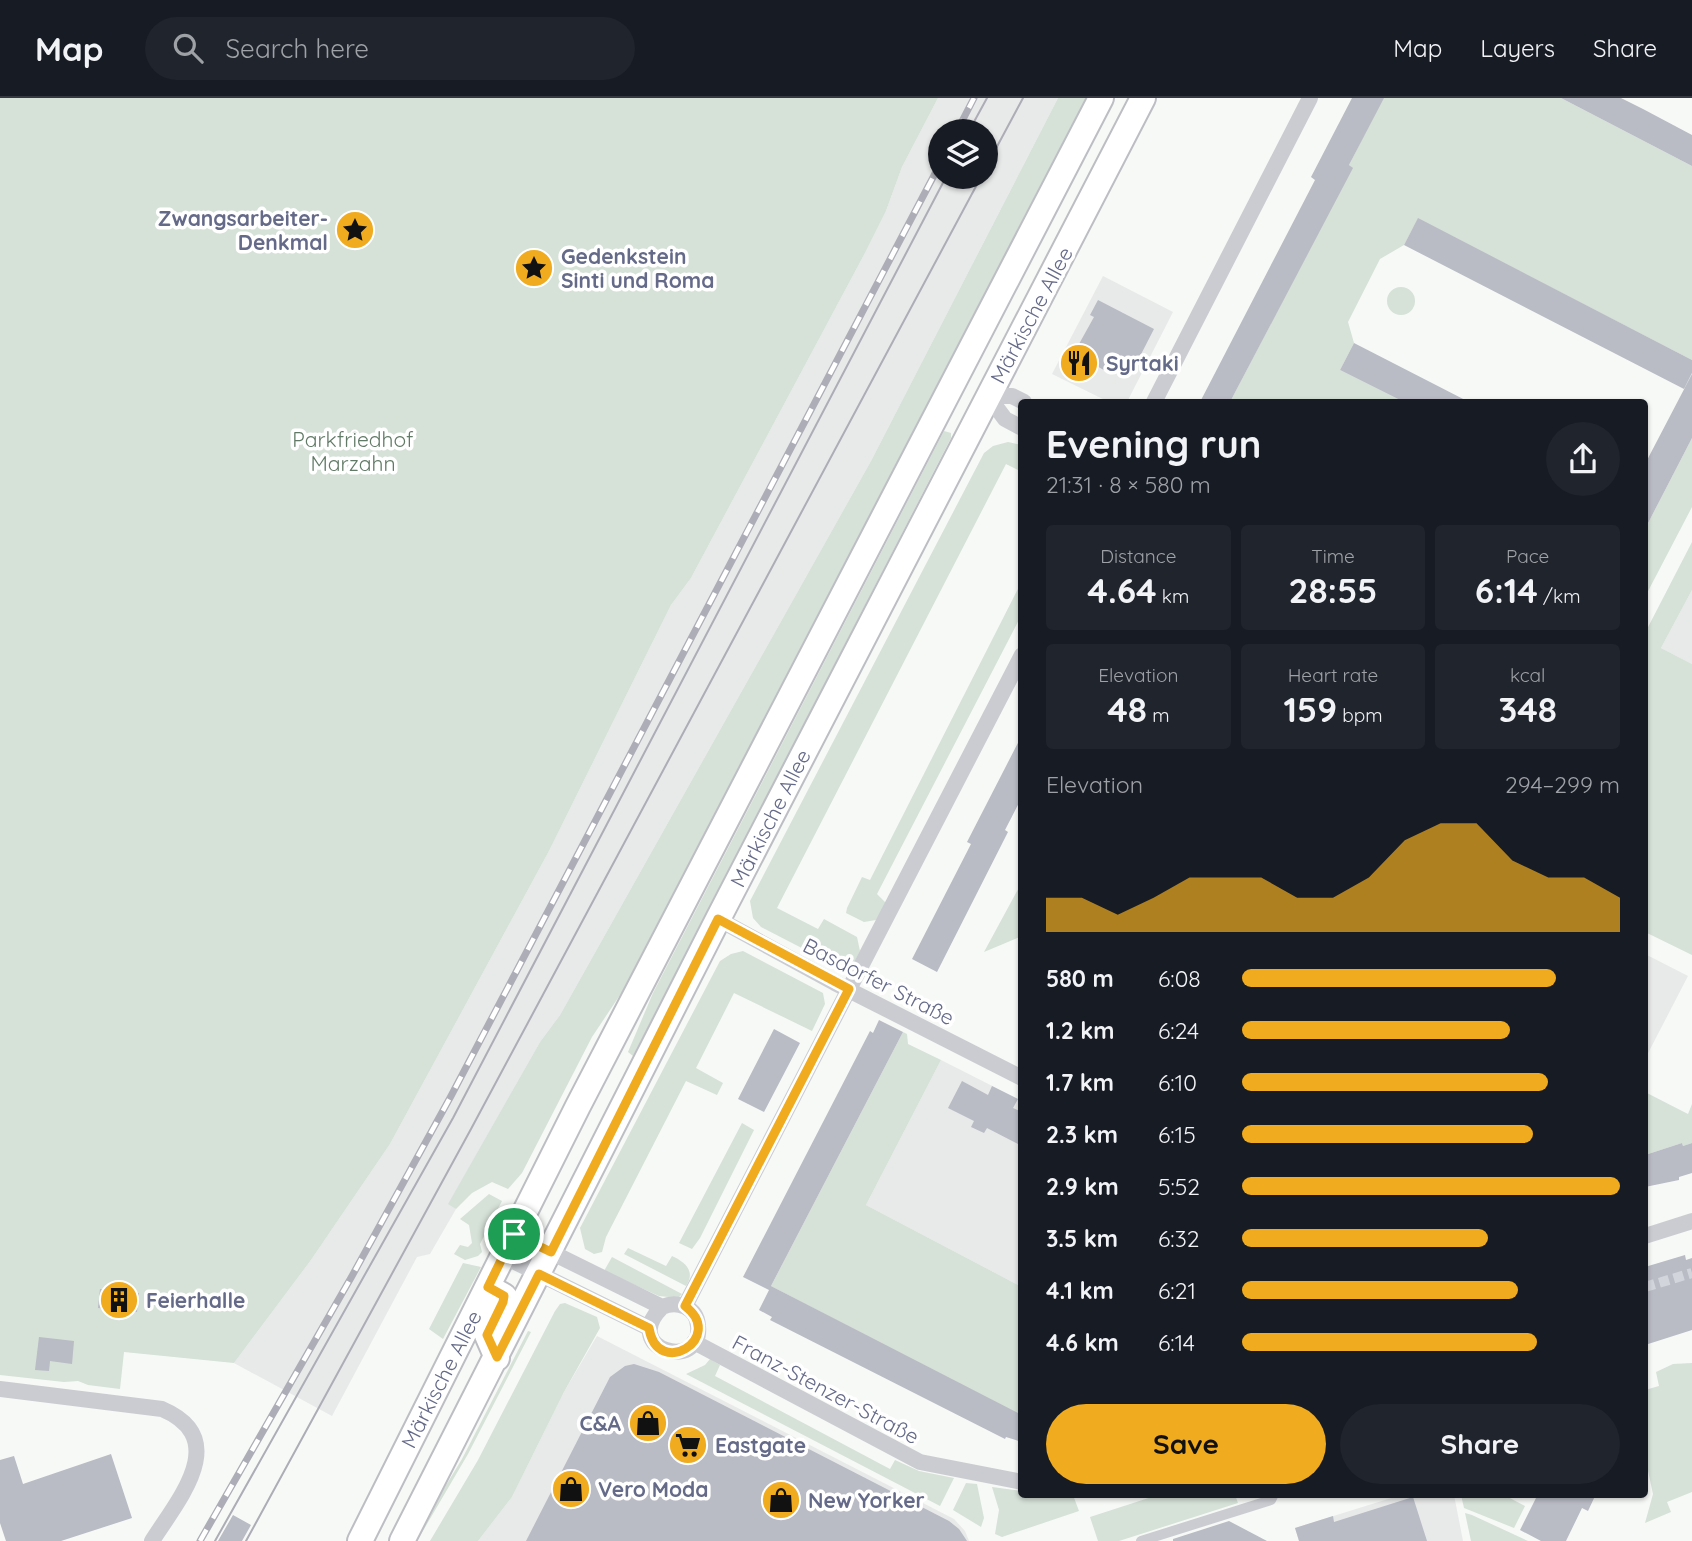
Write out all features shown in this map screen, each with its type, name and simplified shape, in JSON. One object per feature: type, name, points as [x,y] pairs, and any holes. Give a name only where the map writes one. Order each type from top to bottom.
[{"type":"main road","name":"Märkische Allee","points":[[360,1541],[508,1245],[1101,98]]},
{"type":"main road","name":"Märkische Allee","points":[[402,1541],[718,919],[1143,98]]},
{"type":"main road","points":[[955,380],[988,396]]},
{"type":"main road","points":[[488,1287],[504,1296],[487,1335],[497,1357]]},
{"type":"street","points":[[1156,399],[1310,98]]},
{"type":"street","points":[[988,396],[1012,396],[1018,399]]},
{"type":"street","points":[[988,396],[1006,419],[1018,426]]},
{"type":"street","points":[[685,1306],[1018,663]]},
{"type":"street","name":"Basdorfer Straße","points":[[718,919],[1018,1076]]},
{"type":"street","points":[[1648,1235],[1692,1221]]},
{"type":"street","points":[[508,1245],[545,1263],[662,1307]]},
{"type":"street","points":[[508,1245],[545,1263],[649,1328]]},
{"type":"street","points":[[675,1304],[685,1306],[696,1318],[698,1326],[694,1342],[683,1351],[668,1352],[654,1343],[649,1328],[653,1316],[662,1307],[675,1304]]},
{"type":"street","name":"Franz-Stenzer-Straße","points":[[694,1342],[919,1462],[1018,1481]]},
{"type":"street","points":[[0,1389],[162,1409],[184,1422],[195,1438],[198,1455],[192,1478],[152,1541]]},
{"type":"street","points":[[1141,1541],[1272,1498]]},
{"type":"shaded area","points":[[938,98],[1058,98],[871,461],[560,1015],[540,1042],[449,1203],[456,1209],[430,1254],[417,1257],[332,1416],[234,1363],[311,1260],[390,1144],[549,851],[671,605],[691,578],[886,211],[902,167]]},
{"type":"shaded area","points":[[1103,276],[1173,312],[1129,399],[1103,399],[1052,374]]},
{"type":"shaded area","points":[[1692,590],[1692,664],[1661,648]]},
{"type":"shaded area","points":[[1648,956],[1688,976],[1648,1053]]},
{"type":"shaded area","points":[[941,1060],[1018,1099],[1018,1285],[866,1205]]},
{"type":"shaded area","name":"Eastgate","points":[[597,1336],[954,1519],[965,1531],[969,1541],[478,1541],[512,1497],[564,1392]]},
{"type":"shaded area","points":[[1391,1498],[1455,1498],[1463,1541],[1299,1541],[1295,1528]]},
{"type":"green space","name":"Parkfriedhof Marzahn","points":[[0,98],[938,98],[902,167],[886,211],[865,253],[691,578],[671,605],[549,851],[390,1144],[311,1260],[234,1363],[124,1352],[120,1389],[78,1381],[0,1375]]},
{"type":"green space","points":[[1058,98],[1086,98],[622,992],[592,1037],[522,1173],[508,1189],[492,1182],[472,1193],[456,1209],[448,1204],[540,1042],[560,1015],[871,461]]},
{"type":"green space","points":[[1383,98],[1561,98],[1692,166],[1692,360],[1418,219],[1404,245],[1380,259],[1348,322],[1354,343],[1340,370],[1398,399],[1232,399],[1352,168],[1349,165]]},
{"type":"green space","points":[[1401,287],[1411,291],[1415,301],[1411,311],[1401,315],[1391,311],[1387,301],[1391,291]]},
{"type":"green space","points":[[944,431],[951,433],[951,438],[633,1056],[628,1052],[653,993]]},
{"type":"green space","points":[[1692,438],[1692,507],[1648,591],[1648,523]]},
{"type":"green space","points":[[1008,442],[1018,444],[1018,470],[1006,464],[777,908],[818,929],[824,919],[857,937],[860,951],[852,967],[831,957],[825,960],[761,927],[753,918],[750,901],[984,453],[993,446]]},
{"type":"green space","points":[[1692,542],[1692,590],[1661,648],[1692,664],[1692,955],[1648,933],[1648,627]]},
{"type":"green space","points":[[1018,589],[1018,622],[877,894],[887,904],[876,920],[864,922],[846,913],[862,877],[870,880]]},
{"type":"green space","points":[[1018,889],[1018,938],[984,952]]},
{"type":"green space","points":[[743,951],[823,993],[825,1004],[812,1031],[734,993],[696,1068],[723,1083],[717,1095],[686,1081],[606,1237],[602,1252],[594,1254],[585,1249],[580,1228],[720,961]]},
{"type":"green space","points":[[903,1032],[907,1034],[908,1044],[941,1060],[866,1205],[1018,1285],[1018,1415],[771,1286]]},
{"type":"green space","points":[[1648,1094],[1688,1114],[1692,1104],[1692,1143],[1683,1146],[1682,1143],[1648,1154]]},
{"type":"green space","points":[[742,1123],[754,1130],[692,1249],[679,1243]]},
{"type":"green space","points":[[489,1194],[502,1201],[480,1244],[482,1252],[465,1260],[454,1254],[460,1245],[468,1247],[472,1243],[469,1225],[460,1219]]},
{"type":"green space","points":[[628,1248],[666,1266],[672,1256],[688,1268],[689,1281],[686,1286],[624,1254]]},
{"type":"green space","points":[[612,1257],[682,1294],[678,1298],[659,1296],[604,1271]]},
{"type":"green space","points":[[463,1263],[481,1267],[443,1339],[429,1329]]},
{"type":"green space","points":[[565,1303],[597,1317],[600,1328],[564,1392],[512,1497],[478,1541],[430,1541],[478,1460],[555,1311],[560,1304]]},
{"type":"green space","points":[[528,1331],[531,1332],[468,1454],[417,1541],[412,1541],[462,1459]]},
{"type":"green space","points":[[710,1359],[720,1365],[715,1376],[890,1469],[895,1460],[919,1471],[954,1478],[940,1506],[686,1374],[705,1365]]},
{"type":"green space","points":[[1692,1363],[1692,1492],[1667,1502],[1671,1512],[1645,1523],[1653,1494],[1648,1471],[1648,1389],[1659,1386],[1656,1372],[1673,1364]]},
{"type":"green space","points":[[966,1483],[977,1484],[984,1518],[981,1527],[953,1510]]},
{"type":"green space","points":[[992,1487],[1018,1490],[1018,1498],[1074,1498],[1079,1511],[1002,1537],[995,1534],[999,1510]]},
{"type":"green space","points":[[1149,1498],[1236,1498],[1238,1503],[1119,1541],[1098,1541],[1090,1517]]},
{"type":"green space","points":[[1462,1498],[1510,1498],[1525,1506],[1514,1528],[1464,1508]]},
{"type":"green space","points":[[1465,1513],[1472,1515],[1528,1541],[1471,1541]]},
{"type":"building","points":[[1352,98],[1384,98],[1349,165],[1353,168],[1232,399],[1202,399],[1315,180],[1311,177]]},
{"type":"building","points":[[1561,98],[1621,98],[1643,109],[1692,135],[1692,166]]},
{"type":"building","points":[[1418,218],[1692,360],[1692,373],[1684,389],[1404,245]]},
{"type":"building","points":[[1098,300],[1154,329],[1136,364],[1125,358],[1115,362],[1109,373],[1095,365],[1093,369],[1086,365],[1078,379],[1064,371],[1094,317],[1090,315]]},
{"type":"building","points":[[1354,343],[1463,399],[1398,399],[1340,370]]},
{"type":"building","points":[[1692,374],[1692,438],[1648,523],[1648,458]]},
{"type":"building","points":[[1018,743],[1018,805],[1005,830],[1008,832],[937,972],[912,959],[971,844],[967,842]]},
{"type":"building","points":[[879,1020],[903,1032],[771,1286],[1018,1413],[1018,1441],[1006,1437],[1005,1439],[770,1320],[772,1317],[759,1310],[769,1290],[743,1277],[870,1031],[873,1033]]},
{"type":"building","points":[[774,1029],[800,1043],[764,1112],[738,1099]]},
{"type":"building","points":[[962,1081],[988,1095],[992,1086],[1018,1099],[1013,1108],[1018,1110],[1018,1144],[987,1128],[984,1133],[971,1127],[974,1121],[948,1108]]},
{"type":"building","points":[[1682,1143],[1683,1146],[1692,1143],[1692,1173],[1679,1177],[1679,1180],[1648,1186],[1648,1154]]},
{"type":"building","points":[[1685,1255],[1686,1260],[1692,1258],[1692,1330],[1648,1344],[1648,1266]]},
{"type":"building","name":"Feierhalle","points":[[100,1289],[139,1293],[137,1312],[98,1308]]},
{"type":"building","points":[[39,1337],[74,1341],[72,1364],[50,1361],[49,1371],[35,1370]]},
{"type":"building","name":"Eastgate","points":[[634,1364],[659,1372],[949,1521],[967,1541],[526,1541],[610,1377],[625,1366]]},
{"type":"building","points":[[111,1454],[132,1518],[61,1541],[6,1541],[0,1523],[0,1460],[14,1456],[23,1484]]},
{"type":"building","points":[[1413,1498],[1427,1541],[1299,1541],[1295,1528],[1333,1516],[1334,1522]]},
{"type":"building","points":[[1536,1498],[1594,1498],[1588,1511],[1582,1508],[1566,1541],[1541,1541],[1520,1530]]},
{"type":"building","points":[[233,1515],[251,1525],[242,1541],[218,1541]]},
{"type":"building","points":[[1229,1521],[1267,1541],[1173,1541],[1173,1539]]},
{"type":"tunnel","points":[[1648,1286],[1692,1273]]},
{"type":"tram line","points":[[976,119],[987,98]]},
{"type":"tram line","points":[[998,145],[1023,98]]},
{"type":"tram line","points":[[215,1541],[453,1118],[940,189]]},
{"type":"tram line","points":[[246,1541],[471,1129],[975,189]]},
{"type":"railway","points":[[963,119],[974,98]]},
{"type":"railway","points":[[200,1541],[352,1276],[451,1096],[928,187]]},
{"type":"place","name":"Zwangsarbeiter- Denkmal","points":[[355,230]]},
{"type":"place","name":"Gedenkstein Sinti und Roma","points":[[534,268]]},
{"type":"place","name":"Syrtaki","points":[[1079,363]]},
{"type":"place","name":"Feierhalle","points":[[119,1300]]},
{"type":"place","name":"C&A","points":[[648,1423]]},
{"type":"place","name":"Eastgate","points":[[688,1445]]},
{"type":"place","name":"Vero Moda","points":[[571,1489]]},
{"type":"place","name":"New Yorker","points":[[781,1500]]},
{"type":"route","points":[[718,919],[849,989],[685,1306],[696,1318],[698,1326],[698,1335],[689,1347],[675,1353],[661,1349],[654,1343],[649,1328],[539,1274],[497,1357],[487,1335],[504,1296],[488,1287],[514,1234],[551,1252],[718,919]]}]
